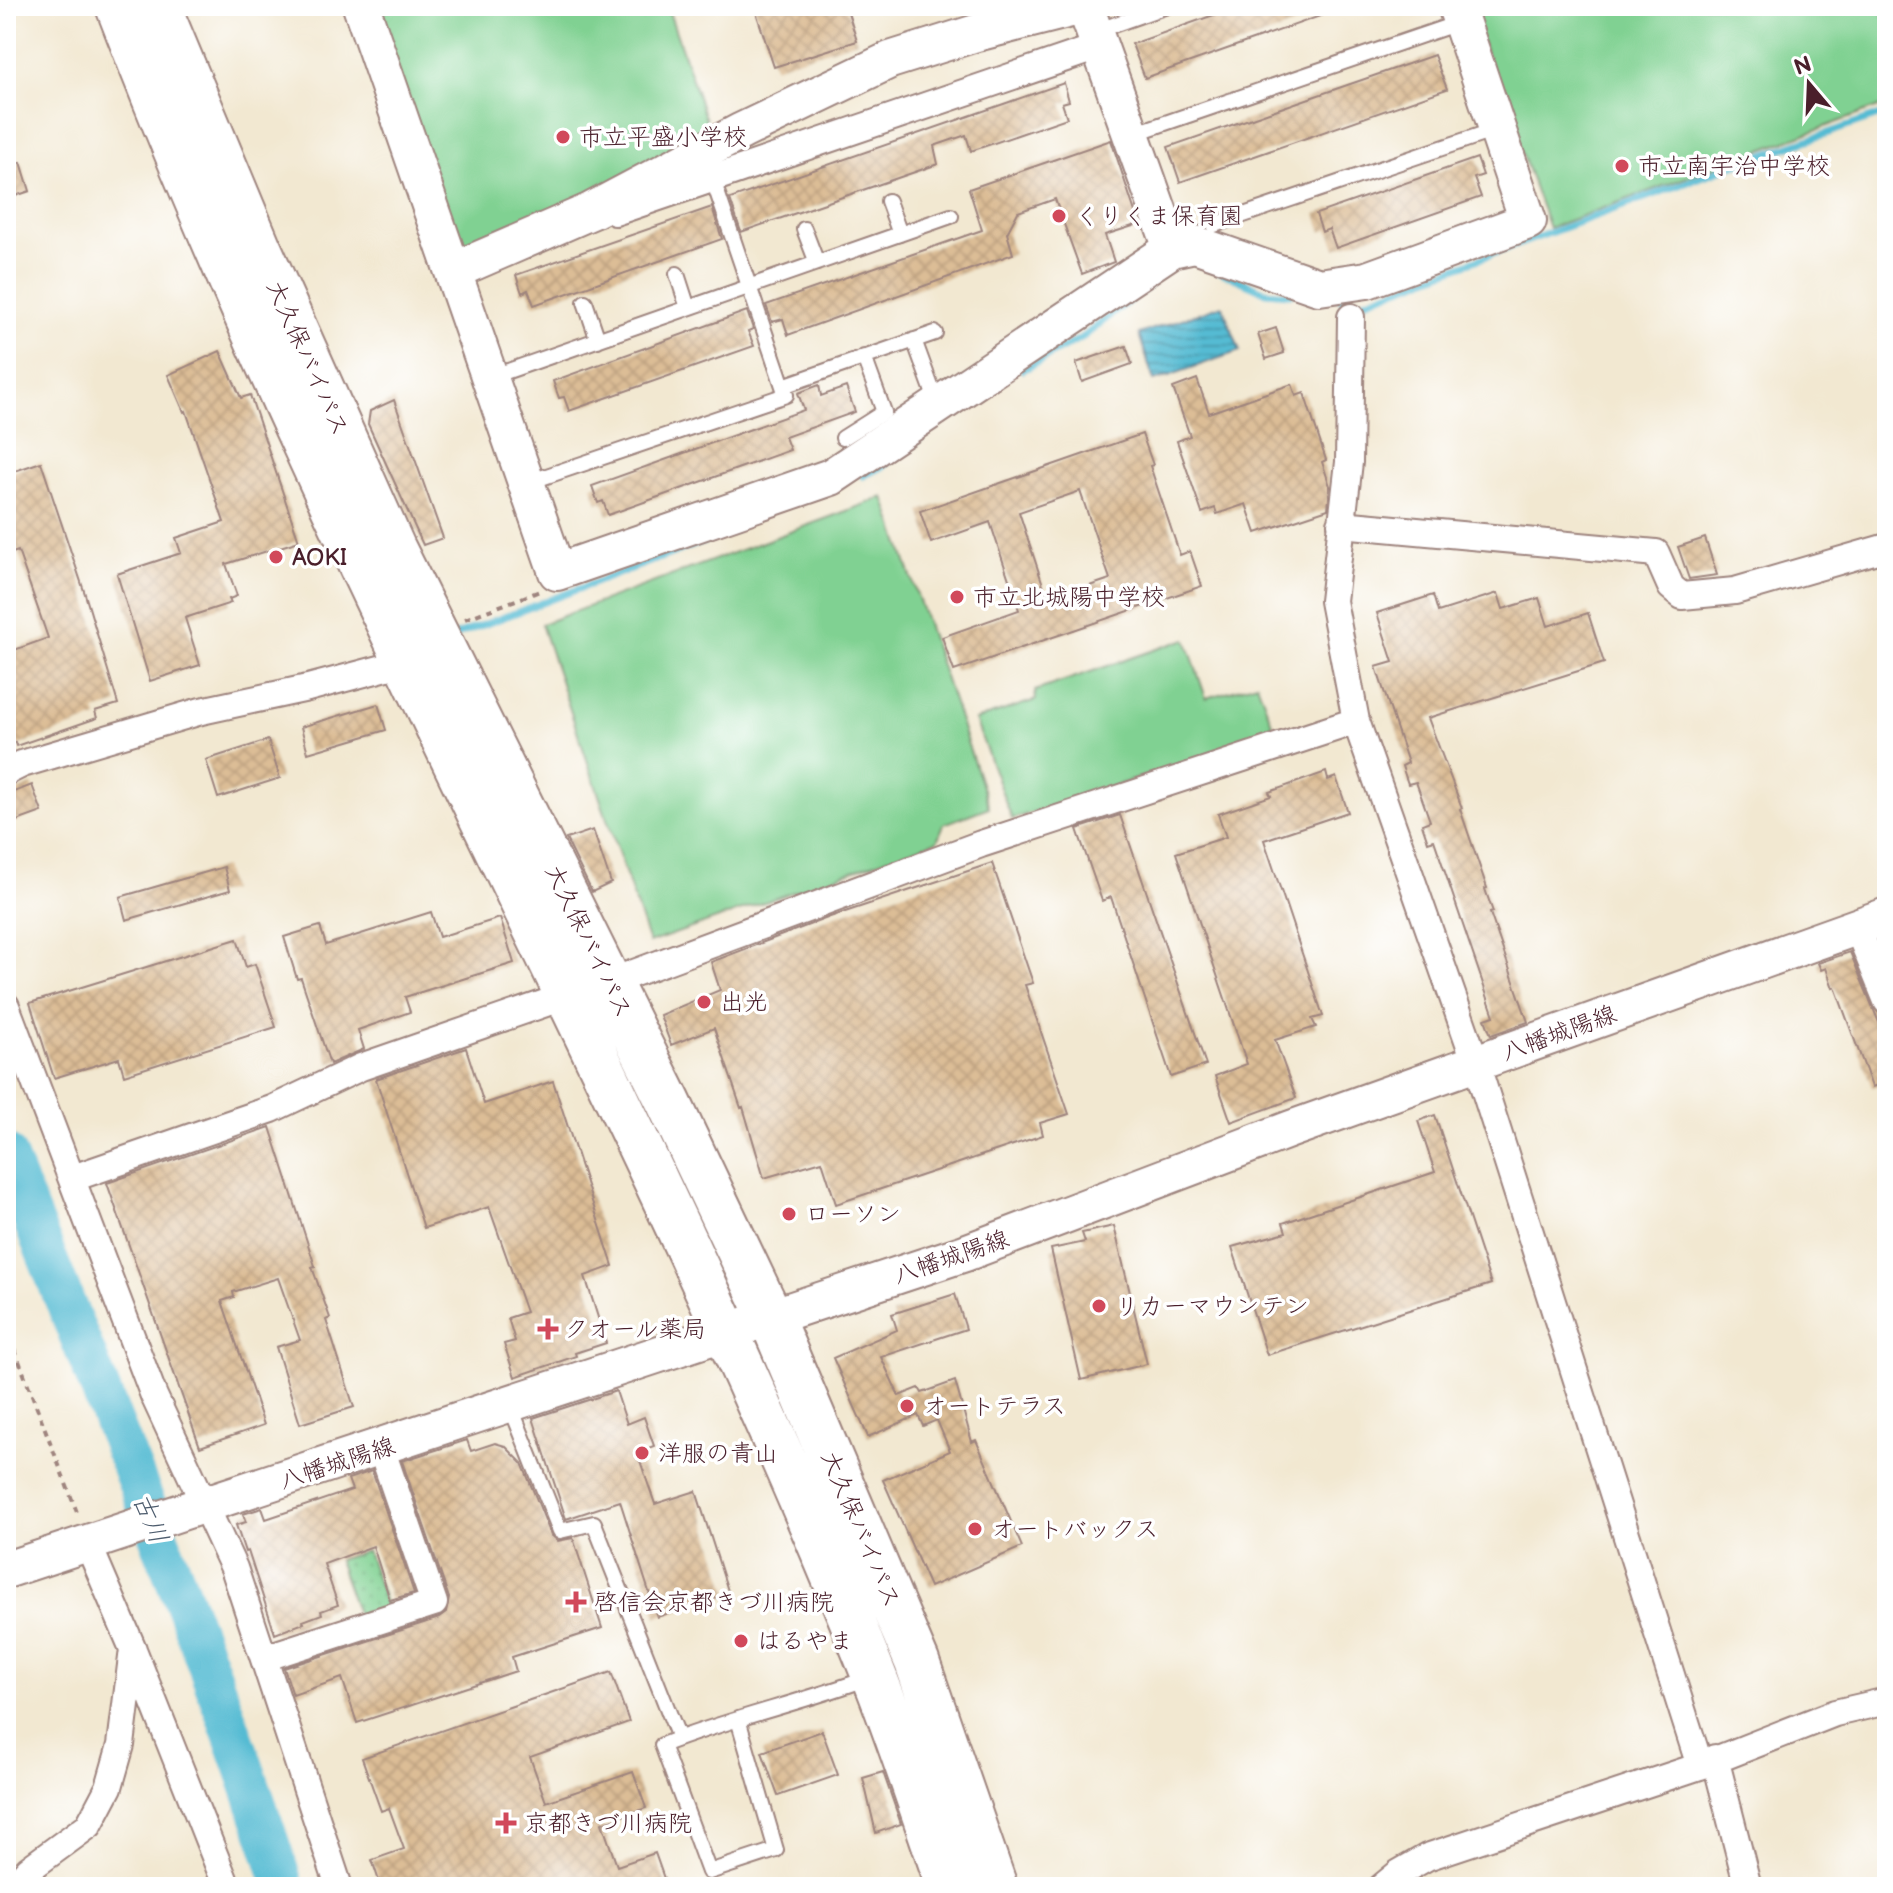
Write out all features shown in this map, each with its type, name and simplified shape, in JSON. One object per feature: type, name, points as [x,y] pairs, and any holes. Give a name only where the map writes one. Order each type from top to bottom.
[{"type":"highway","name":"大久保バイパス","points":[[118,6],[208,233],[315,472],[728,1333],[896,1669],[995,1887]]},
{"type":"highway","name":"大久保バイパス","points":[[158,6],[258,246],[393,548],[610,982],[771,1318],[896,1669],[949,1887]]},
{"type":"street","points":[[361,6],[557,572],[831,477],[1172,249],[1195,244],[1319,287],[1367,280],[1528,221],[1459,14]]},
{"type":"street","points":[[453,271],[591,211],[742,131],[890,60],[976,33],[1090,23]]},
{"type":"street","points":[[591,211],[614,213],[713,180],[1090,23]]},
{"type":"street","points":[[1090,23],[1172,249]]},
{"type":"street","points":[[1351,317],[1349,462],[1333,601],[1356,721],[1476,1063],[1748,1887]]},
{"type":"street","points":[[1341,524],[1656,553],[1671,587],[1682,596],[1735,591],[1887,547]]},
{"type":"street","points":[[6,772],[22,764],[201,711],[308,688],[406,662]]},
{"type":"street","points":[[610,982],[981,844],[1356,721]]},
{"type":"street","points":[[1872,922],[1887,1001]]},
{"type":"street","name":"八幡城陽線","points":[[6,1570],[965,1253],[1291,1129],[1872,922]]},
{"type":"street","points":[[73,1178],[272,1109],[361,1067],[566,996]]},
{"type":"street","points":[[6,1006],[198,1508],[234,1568],[339,1887]]},
{"type":"street","points":[[264,1658],[434,1603],[381,1448]]},
{"type":"street","points":[[96,1541],[133,1649],[227,1887]]},
{"type":"street","points":[[12,1887],[29,1869],[89,1825],[109,1787],[121,1745],[133,1649]]},
{"type":"street","points":[[1382,1887],[1427,1857],[1708,1762],[1835,1713],[1887,1701]]},
{"type":"lane","points":[[1090,23],[1167,6]]},
{"type":"lane","points":[[1130,135],[1459,14]]},
{"type":"lane","points":[[1214,225],[1498,129]]},
{"type":"lane","points":[[526,483],[786,395],[713,180]]},
{"type":"lane","points":[[888,201],[900,234]]},
{"type":"lane","points":[[490,377],[951,216]]},
{"type":"lane","points":[[804,229],[817,263]]},
{"type":"lane","points":[[677,274],[688,308]]},
{"type":"lane","points":[[585,302],[598,340]]},
{"type":"lane","points":[[783,386],[935,333]]},
{"type":"lane","points":[[914,340],[938,404]]},
{"type":"lane","points":[[843,438],[884,412],[864,357]]},
{"type":"lane","points":[[510,1405],[560,1531],[594,1523],[679,1738]]},
{"type":"lane","points":[[738,1719],[776,1850],[709,1872],[662,1745],[738,1719],[814,1698],[896,1669]]},
{"type":"path","points":[[455,623],[555,586],[557,572]]},
{"type":"path","points":[[6,1327],[96,1541]]},
{"type":"green space","name":"市立平盛小学校","points":[[375,6],[667,6],[711,135],[460,256]]},
{"type":"green space","name":"市立南宇治中学校","points":[[1469,6],[1880,6],[1887,26],[1887,104],[1549,228]]},
{"type":"green space","points":[[884,497],[989,807],[944,824],[937,841],[649,943],[541,624]]},
{"type":"green space","points":[[1186,639],[1206,698],[1257,683],[1276,734],[1012,819],[975,720],[1036,700],[1035,691]]},
{"type":"green space","points":[[367,1551],[387,1609],[359,1619],[338,1560]]},
{"type":"water","points":[[1222,305],[1240,351],[1154,381],[1139,334]]},
{"type":"building","points":[[754,6],[846,6],[857,41],[774,67]]},
{"type":"building","points":[[1239,6],[1339,6],[1340,9],[1145,78],[1132,44]]},
{"type":"building","points":[[1434,55],[1447,89],[1180,182],[1168,147]]},
{"type":"building","points":[[1064,83],[1069,101],[1062,103],[1067,118],[971,151],[966,135],[934,146],[938,164],[741,232],[730,199]]},
{"type":"building","points":[[1111,140],[1139,224],[1105,235],[1114,262],[1082,274],[1055,199],[1018,212],[1007,233],[1013,254],[788,335],[783,319],[772,322],[766,305],[982,230],[969,189]]},
{"type":"building","points":[[1477,158],[1483,175],[1474,178],[1481,197],[1336,248],[1329,229],[1322,232],[1316,214]]},
{"type":"building","points":[[21,162],[30,191],[6,199],[6,167]]},
{"type":"building","points":[[712,207],[722,239],[534,305],[528,290],[522,293],[516,275]]},
{"type":"building","points":[[747,311],[753,329],[748,331],[754,346],[569,411],[564,397],[559,398],[553,381]]},
{"type":"building","points":[[1276,328],[1284,353],[1266,359],[1258,334]]},
{"type":"building","points":[[1126,346],[1132,364],[1082,382],[1076,363]]},
{"type":"building","points":[[220,351],[241,398],[250,395],[299,541],[226,564],[237,596],[229,599],[231,603],[185,618],[200,665],[150,681],[117,574],[181,553],[176,538],[224,522],[186,411],[168,375]]},
{"type":"building","points":[[1197,379],[1209,413],[1292,384],[1296,396],[1304,393],[1326,460],[1322,462],[1330,486],[1328,509],[1256,533],[1246,504],[1217,514],[1215,508],[1202,513],[1177,441],[1190,436],[1173,388]]},
{"type":"building","points":[[819,385],[821,396],[846,387],[855,412],[785,437],[790,450],[608,515],[603,501],[598,503],[592,486],[804,410],[798,393]]},
{"type":"building","points":[[394,400],[443,538],[423,545],[368,424],[370,411]]},
{"type":"building","points":[[1142,434],[1180,555],[1190,551],[1202,586],[954,671],[942,637],[1019,610],[990,522],[931,543],[920,511]],"holes":[[[1080,491],[1110,579],[1048,600],[1019,512]]]},
{"type":"building","points":[[41,462],[118,704],[95,711],[97,718],[16,746],[15,742],[6,746],[6,653],[48,638],[18,551],[6,555],[6,474]]},
{"type":"building","points":[[1705,538],[1717,575],[1689,579],[1678,547]]},
{"type":"building","points":[[1498,593],[1503,609],[1539,598],[1548,626],[1588,613],[1604,663],[1428,718],[1462,808],[1487,888],[1493,912],[1490,913],[1528,1022],[1491,1035],[1485,1019],[1494,1016],[1434,840],[1428,842],[1422,824],[1430,821],[1416,782],[1408,784],[1402,766],[1408,763],[1376,667],[1393,662],[1377,613],[1433,595],[1438,612]]},
{"type":"building","points":[[378,704],[386,730],[308,753],[301,727]]},
{"type":"building","points":[[268,740],[280,778],[218,798],[206,760]]},
{"type":"building","points":[[1326,772],[1328,780],[1336,777],[1348,812],[1264,840],[1323,1016],[1312,1019],[1316,1027],[1275,1040],[1296,1098],[1231,1122],[1215,1076],[1247,1064],[1176,853],[1226,837],[1218,814],[1271,796],[1269,792]]},
{"type":"building","points":[[32,785],[42,812],[6,825],[6,795]]},
{"type":"building","points":[[1120,815],[1206,1065],[1171,1077],[1111,897],[1102,901],[1077,829]]},
{"type":"building","points":[[593,830],[611,883],[592,892],[566,839]]},
{"type":"building","points":[[992,863],[1033,983],[1025,985],[1069,1114],[1040,1123],[1043,1135],[836,1204],[822,1161],[764,1178],[743,1107],[714,1028],[671,1045],[660,1015],[720,990],[711,962],[830,917]]},
{"type":"building","points":[[224,867],[230,890],[126,920],[120,897]]},
{"type":"building","points":[[431,912],[439,937],[500,918],[514,963],[405,997],[410,1012],[358,1030],[364,1049],[330,1064],[284,937],[320,926],[326,945]]},
{"type":"building","points":[[237,939],[246,967],[255,964],[276,1027],[124,1075],[119,1058],[54,1078],[30,1003]]},
{"type":"building","points":[[1850,952],[1887,1042],[1887,1082],[1872,1087],[1835,987],[1826,968],[1821,970],[1818,963]]},
{"type":"building","points":[[466,1048],[484,1104],[553,1081],[613,1266],[585,1276],[606,1343],[515,1377],[504,1344],[515,1341],[508,1318],[526,1312],[489,1207],[424,1228],[376,1079]]},
{"type":"building","points":[[1435,1115],[1491,1284],[1267,1355],[1232,1247],[1286,1232],[1283,1223],[1435,1172],[1418,1121]]},
{"type":"building","points":[[270,1127],[315,1266],[312,1267],[330,1318],[326,1320],[354,1407],[300,1424],[276,1347],[300,1340],[278,1278],[233,1292],[234,1297],[222,1301],[264,1425],[200,1447],[107,1183]]},
{"type":"building","name":"リカーマウンテン","points":[[1114,1226],[1147,1364],[1081,1380],[1051,1249],[1085,1242],[1082,1233]]},
{"type":"building","points":[[955,1294],[966,1329],[881,1357],[899,1396],[919,1388],[922,1393],[955,1381],[972,1442],[976,1440],[1022,1547],[930,1587],[883,1480],[950,1451],[937,1420],[923,1426],[918,1415],[868,1437],[833,1358],[897,1330],[892,1314]]},
{"type":"building","points":[[616,1391],[627,1424],[644,1417],[654,1446],[637,1452],[655,1504],[696,1491],[729,1594],[657,1617],[620,1501],[566,1519],[533,1418]]},
{"type":"building","points":[[467,1440],[471,1451],[495,1443],[505,1446],[522,1463],[551,1535],[558,1541],[573,1538],[602,1628],[512,1657],[516,1671],[357,1723],[342,1678],[293,1695],[284,1668],[439,1618],[446,1613],[449,1598],[402,1461]]},
{"type":"building","points":[[372,1471],[414,1593],[390,1600],[373,1546],[324,1564],[338,1605],[275,1634],[248,1551],[245,1552],[236,1525],[246,1522],[243,1514],[262,1508],[266,1519],[352,1490],[348,1479]]},
{"type":"building","points":[[611,1672],[629,1722],[530,1757],[546,1802],[633,1772],[646,1808],[602,1823],[617,1866],[655,1853],[667,1887],[381,1887],[372,1860],[404,1849],[389,1808],[381,1811],[362,1758]]},
{"type":"building","points":[[822,1731],[838,1775],[778,1796],[762,1752]]},
{"type":"building","points":[[883,1772],[901,1824],[876,1833],[863,1778]]},
{"type":"waterway","points":[[1342,300],[1362,302],[1726,168],[1887,113]]},
{"type":"waterway","points":[[1216,270],[1266,292],[1290,294]]},
{"type":"waterway","points":[[1023,370],[1083,337],[1148,286]]},
{"type":"waterway","points":[[863,476],[920,439]]},
{"type":"waterway","points":[[454,636],[734,530]]},
{"type":"waterway","name":"古川","points":[[6,1154],[187,1610],[284,1887]]},
{"type":"place","name":"市立平盛小学校","points":[[563,137]]},
{"type":"place","name":"市立南宇治中学校","points":[[1622,166]]},
{"type":"place","name":"くりくま保育園","points":[[1059,216]]},
{"type":"place","name":"AOKI","points":[[276,557]]},
{"type":"place","name":"市立北城陽中学校","points":[[957,597]]},
{"type":"place","name":"出光","points":[[704,1002]]},
{"type":"place","name":"ローソン","points":[[789,1214]]},
{"type":"place","name":"リカーマウンテン","points":[[1099,1306]]},
{"type":"place","name":"クオール薬局","points":[[548,1329]]},
{"type":"place","name":"オートテラス","points":[[907,1406]]},
{"type":"place","name":"洋服の青山","points":[[642,1453]]},
{"type":"place","name":"オートバックス","points":[[975,1529]]},
{"type":"place","name":"啓信会京都きづ川病院","points":[[576,1602]]},
{"type":"place","name":"はるやま","points":[[741,1641]]},
{"type":"place","name":"京都きづ川病院","points":[[506,1823]]}]
